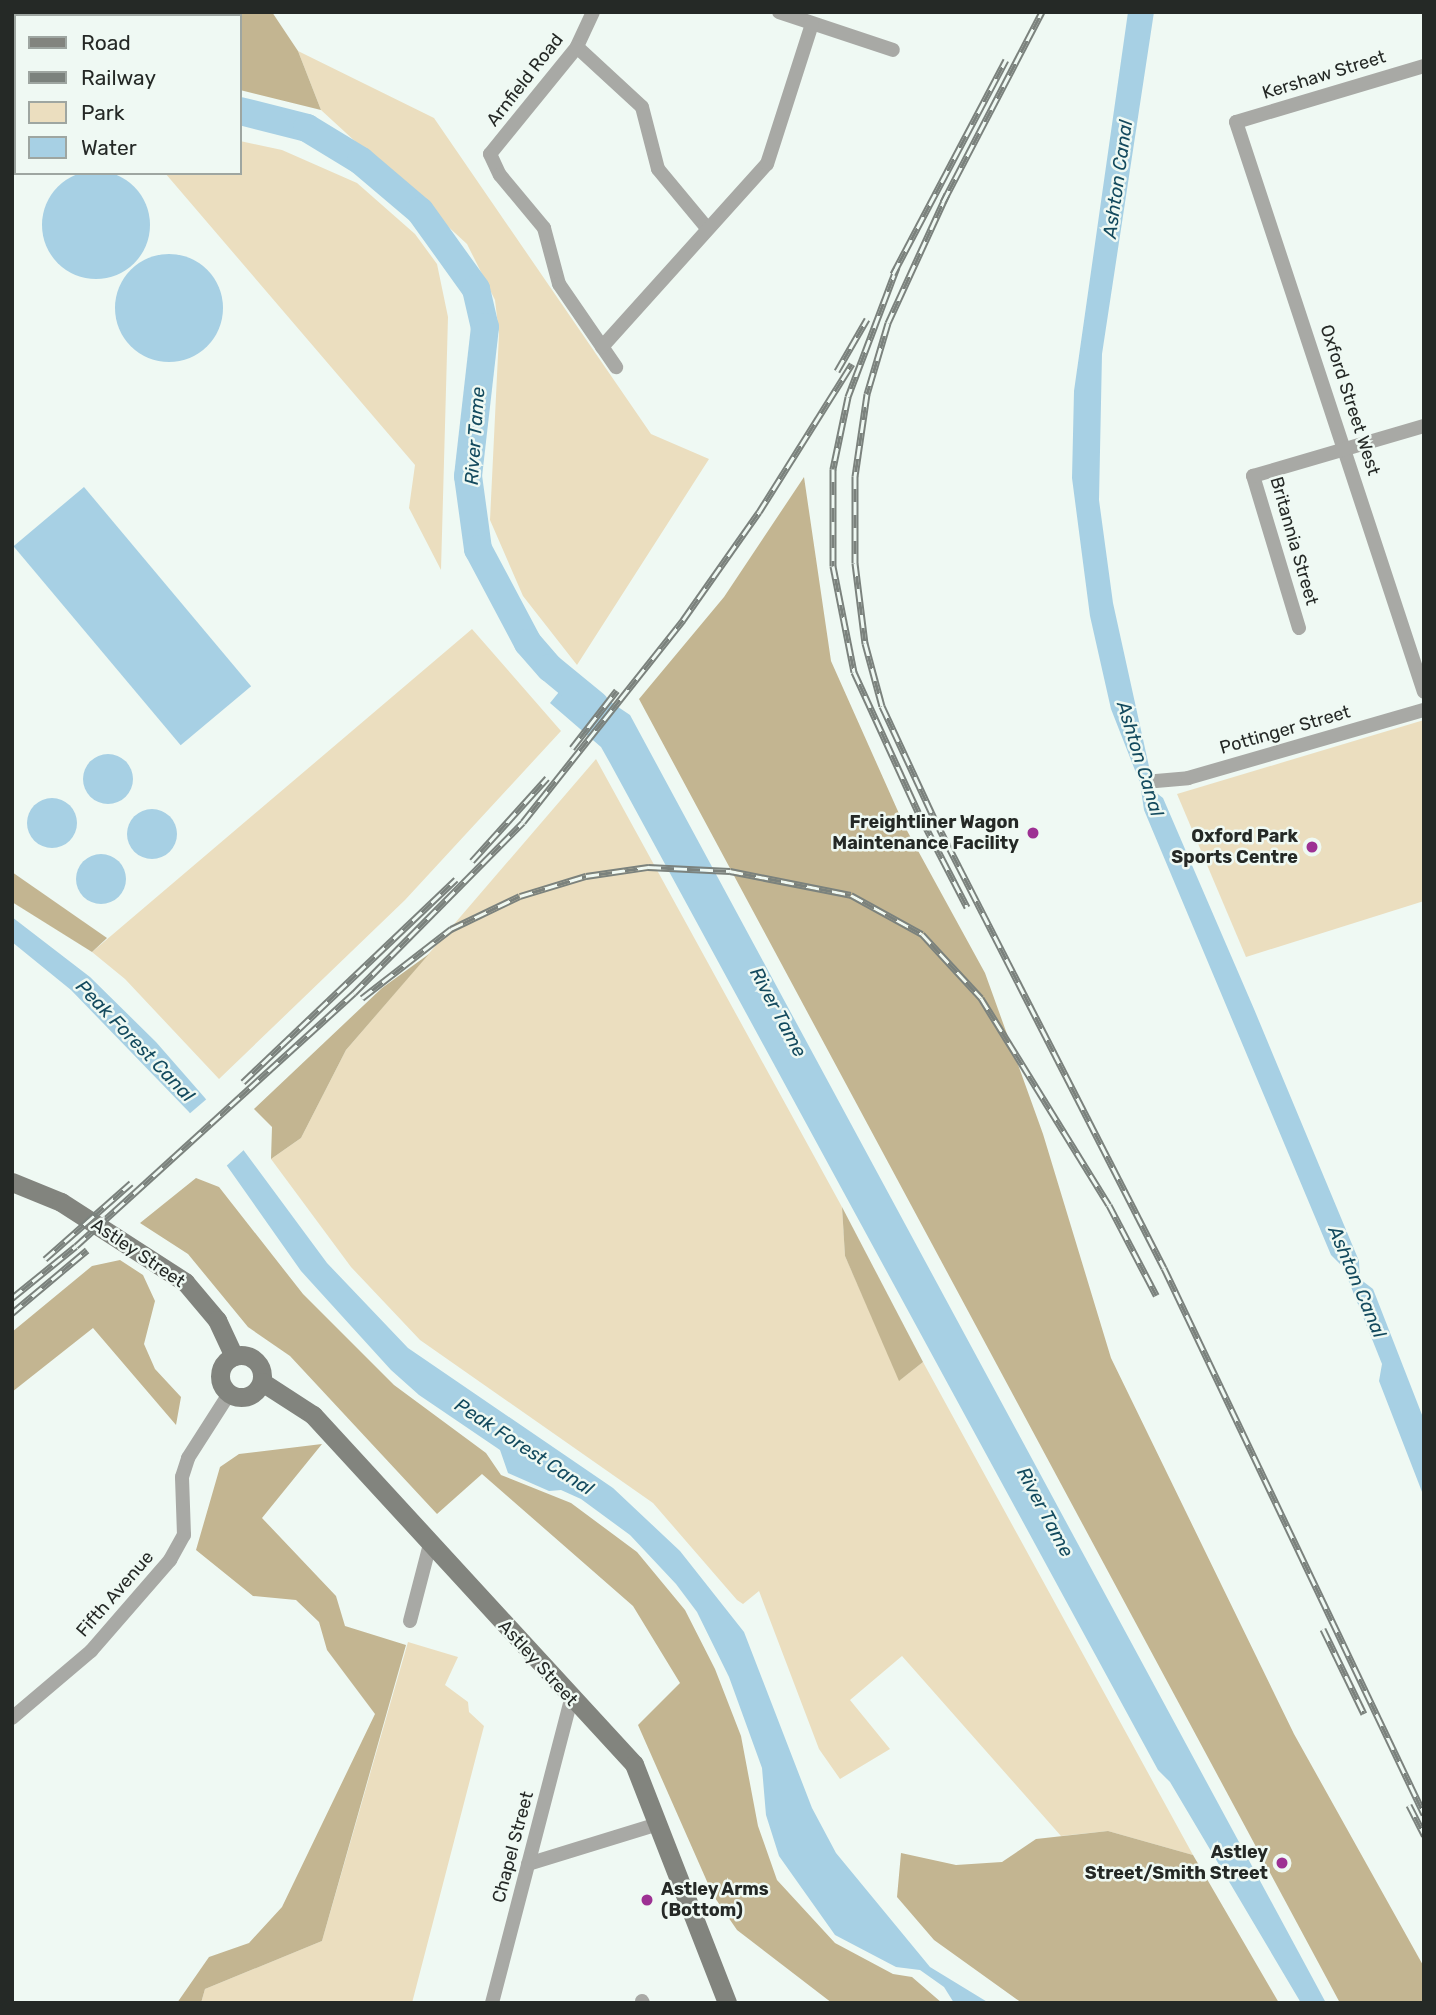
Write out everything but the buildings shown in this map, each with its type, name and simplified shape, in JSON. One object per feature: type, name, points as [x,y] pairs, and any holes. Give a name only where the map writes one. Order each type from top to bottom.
[{"type":"main road","name":"Astley Street","points":[[12,1182],[61,1202],[134,1248],[200,1297],[227,1337],[234,1356]]},
{"type":"main road","points":[[234,1356],[247,1356],[258,1363],[262,1382],[249,1397],[229,1394],[220,1377],[224,1364],[234,1356]]},
{"type":"main road","name":"Astley Street","points":[[262,1382],[313,1415],[571,1700],[634,1764],[727,2003]]},
{"type":"street","name":"Arnfield Road","points":[[593,12],[577,47],[490,154],[500,175],[544,228],[559,285],[616,367]]},
{"type":"street","points":[[785,13],[893,50]]},
{"type":"street","points":[[602,347],[618,333],[707,228],[766,164],[812,24]]},
{"type":"street","points":[[577,47],[642,107],[658,170],[707,228]]},
{"type":"street","name":"Kershaw Street","points":[[1236,122],[1424,66]]},
{"type":"street","name":"Oxford Street West","points":[[1236,122],[1347,451],[1424,692]]},
{"type":"street","points":[[1347,451],[1424,426]]},
{"type":"street","name":"Britannia Street","points":[[1299,628],[1253,476],[1347,451]]},
{"type":"street","name":"Pottinger Street","points":[[1156,781],[1188,778],[1424,710]]},
{"type":"street","name":"Fifth Avenue","points":[[12,1718],[92,1651],[170,1560],[184,1535],[182,1477],[188,1458],[229,1394]]},
{"type":"street","points":[[410,1621],[430,1544]]},
{"type":"street","name":"Chapel Street","points":[[493,1998],[571,1700]]},
{"type":"street","points":[[528,1864],[658,1824]]},
{"type":"street","points":[[493,1998],[507,2003]]},
{"type":"green space","points":[[298,51],[434,118],[651,434],[709,459],[577,665],[523,596],[490,520],[499,334],[495,300],[467,244],[321,110]]},
{"type":"green space","points":[[242,141],[282,150],[357,183],[415,234],[437,264],[448,317],[441,570],[409,508],[415,465],[167,175],[242,175]]},
{"type":"green space","points":[[472,629],[561,731],[405,900],[219,1079],[125,979],[92,952]]},
{"type":"green space","name":"Oxford Park Sports Centre","points":[[1424,720],[1424,901],[1246,957],[1177,794]]},
{"type":"green space","points":[[596,759],[842,1207],[845,1256],[900,1380],[923,1362],[1193,1855],[1108,1831],[1061,1836],[902,1656],[850,1700],[890,1749],[840,1779],[819,1749],[759,1591],[743,1604],[737,1600],[653,1503],[420,1340],[351,1267],[271,1159],[301,1138],[346,1050]]},
{"type":"green space","points":[[408,1642],[458,1657],[445,1685],[468,1702],[469,1712],[484,1726],[412,2003],[201,2003],[205,1989],[322,1941]]},
{"type":"shaded area","points":[[12,12],[272,12],[298,51],[321,110],[242,90],[242,14],[14,14],[14,45]]},
{"type":"shaded area","points":[[804,477],[831,661],[905,827],[985,973],[1043,1134],[1111,1358],[1294,1734],[1424,1967],[1424,2003],[1340,2003],[639,699],[724,597]]},
{"type":"shaded area","points":[[12,872],[107,938],[92,952],[12,902]]},
{"type":"shaded area","points":[[429,954],[346,1050],[301,1138],[271,1159],[272,1127],[254,1109],[382,988]]},
{"type":"shaded area","points":[[196,1178],[219,1187],[303,1294],[394,1385],[486,1453],[501,1475],[571,1503],[637,1552],[685,1610],[715,1669],[741,1736],[758,1826],[777,1880],[835,1943],[893,1974],[912,1977],[942,2003],[832,2003],[737,1930],[713,1895],[638,1725],[680,1683],[633,1606],[482,1474],[437,1514],[290,1356],[248,1327],[188,1254],[140,1223]]},
{"type":"shaded area","points":[[842,1207],[923,1362],[899,1381],[845,1256]]},
{"type":"shaded area","points":[[120,1260],[143,1275],[155,1301],[144,1344],[155,1369],[181,1397],[176,1425],[93,1328],[12,1392],[12,1332],[92,1266]]},
{"type":"shaded area","points":[[322,1444],[262,1518],[336,1596],[345,1626],[406,1645],[322,1941],[205,1989],[201,2003],[177,2003],[209,1957],[249,1943],[282,1907],[375,1714],[327,1650],[319,1622],[296,1600],[253,1596],[196,1550],[220,1467],[239,1454]]},
{"type":"shaded area","points":[[1108,1831],[1193,1855],[1279,2003],[1022,2003],[934,1940],[897,1897],[901,1853],[956,1865],[1002,1862],[1036,1839]]},
{"type":"water","name":"Ashton Canal","points":[[1128,12],[1154,12],[1102,354],[1099,500],[1113,603],[1150,771],[1147,778],[1150,788],[1163,798],[1359,1261],[1360,1279],[1373,1289],[1424,1420],[1424,1497],[1379,1381],[1382,1364],[1343,1267],[1331,1255],[1144,810],[1140,783],[1111,709],[1090,616],[1072,478],[1074,391]]},
{"type":"water","points":[[75,175],[117,175],[141,195],[149,214],[149,236],[141,255],[126,270],[107,278],[85,278],[66,270],[51,255],[43,236],[46,204],[58,187]]},
{"type":"water","points":[[169,254],[190,258],[207,270],[219,287],[223,308],[219,329],[207,346],[190,358],[169,362],[148,358],[131,346],[119,329],[115,308],[119,287],[131,270],[148,258]]},
{"type":"water","points":[[84,487],[251,686],[181,745],[14,546]]},
{"type":"water","points":[[572,676],[630,715],[1326,2003],[1301,2003],[1170,1782],[1158,1770],[601,747],[550,703]]},
{"type":"water","points":[[108,754],[126,761],[133,779],[126,797],[108,804],[90,797],[83,779],[90,761]]},
{"type":"water","points":[[52,798],[70,805],[77,823],[70,841],[52,848],[34,841],[27,823],[34,805]]},
{"type":"water","points":[[152,809],[169,817],[177,834],[169,851],[152,859],[135,851],[127,834],[135,817]]},
{"type":"water","points":[[101,854],[119,861],[126,879],[119,897],[101,904],[83,897],[76,879],[83,861]]},
{"type":"water","name":"Peak Forest Canal","points":[[12,917],[90,977],[156,1042],[205,1098],[327,1263],[408,1348],[613,1488],[680,1551],[744,1632],[812,1808],[836,1853],[930,1967],[989,2003],[954,2003],[944,1987],[920,1970],[896,1967],[835,1935],[779,1856],[766,1815],[762,1768],[729,1677],[697,1612],[676,1584],[630,1535],[581,1499],[561,1490],[549,1491],[508,1473],[500,1450],[419,1395],[391,1370],[301,1271],[189,1112],[71,990],[12,942]]},
{"type":"pier","points":[[209,1097],[246,1148],[223,1169],[188,1115]]},
{"type":"waterway","name":"River Tame","points":[[242,112],[307,128],[361,161],[420,211],[476,289],[485,327],[468,476],[478,549],[528,643],[550,668],[595,705]]},
{"type":"railway","points":[[943,202],[1042,12]]},
{"type":"railway","points":[[893,274],[1006,60]]},
{"type":"railway","points":[[947,194],[888,323],[867,394],[855,476],[855,563],[865,643],[882,706],[935,820],[1164,1268],[1424,1814]]},
{"type":"railway","points":[[897,267],[848,397],[833,469],[833,566],[854,672],[918,812],[967,907]]},
{"type":"railway","points":[[837,371],[867,319]]},
{"type":"railway","points":[[12,1298],[76,1246],[354,993],[523,822],[683,620],[759,512],[852,364]]},
{"type":"railway","points":[[572,748],[617,690]]},
{"type":"railway","points":[[472,861],[547,778]]},
{"type":"railway","points":[[362,998],[451,929],[520,896],[586,876],[648,867],[730,871],[851,895],[922,934],[981,998],[1109,1205],[1156,1295]]},
{"type":"railway","points":[[243,1082],[456,879]]},
{"type":"railway","points":[[45,1259],[131,1183]]},
{"type":"railway","points":[[12,1313],[87,1250]]},
{"type":"railway","points":[[1323,1629],[1364,1714]]},
{"type":"railway","points":[[1409,1805],[1424,1835]]},
{"type":"place","name":"Freightliner Wagon Maintenance Facility","points":[[1033,833]]},
{"type":"place","name":"Oxford Park Sports Centre","points":[[1312,847]]},
{"type":"place","name":"Astley Street/Smith Street","points":[[1282,1863]]},
{"type":"place","name":"Astley Arms (Bottom)","points":[[647,1900]]}]
